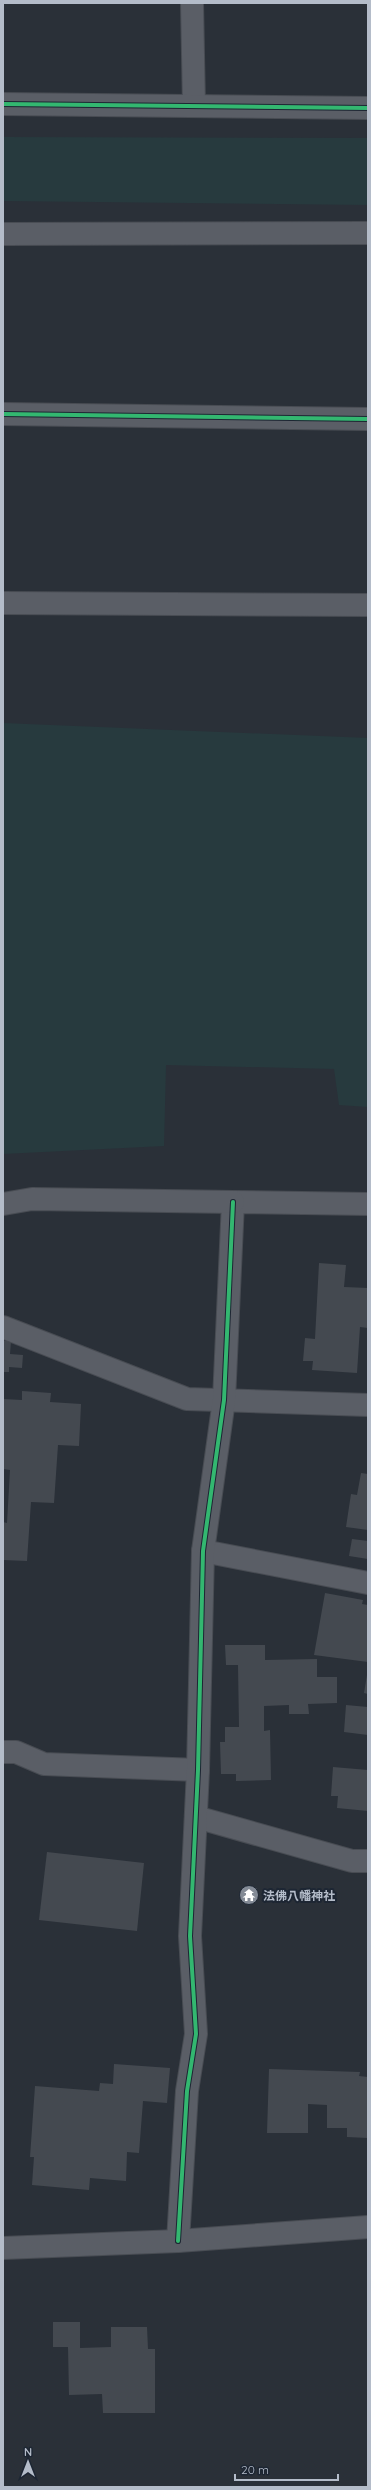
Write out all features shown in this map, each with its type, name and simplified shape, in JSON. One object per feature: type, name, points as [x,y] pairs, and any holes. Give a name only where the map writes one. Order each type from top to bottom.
[{"type":"street","points":[[192,3],[194,106]]},
{"type":"street","points":[[3,104],[368,108]]},
{"type":"street","points":[[3,234],[368,233]]},
{"type":"street","points":[[3,414],[368,419]]},
{"type":"street","points":[[3,603],[368,606]]},
{"type":"street","points":[[3,1204],[32,1199],[368,1204]]},
{"type":"street","points":[[178,2241],[187,2091],[196,2034],[190,1936],[198,1770],[203,1551],[224,1400],[233,1202]]},
{"type":"street","points":[[3,1327],[187,1399],[368,1404]]},
{"type":"street","points":[[203,1551],[368,1583]]},
{"type":"street","points":[[3,1752],[16,1752],[44,1764],[198,1770]]},
{"type":"street","points":[[196,1817],[352,1861],[368,1861]]},
{"type":"street","points":[[3,2248],[178,2241],[368,2227]]},
{"type":"green space","points":[[3,137],[368,138],[368,205],[3,201]]},
{"type":"green space","points":[[3,723],[368,738],[368,1107],[339,1105],[334,1069],[166,1065],[164,1146],[3,1154]]},
{"type":"building","points":[[319,1263],[346,1265],[344,1287],[368,1288],[368,1328],[360,1327],[357,1373],[312,1370],[313,1361],[303,1361],[305,1338],[315,1339]]},
{"type":"building","points":[[3,1341],[11,1341],[10,1354],[23,1355],[22,1368],[9,1367],[9,1372],[3,1372]]},
{"type":"building","points":[[22,1391],[51,1393],[50,1402],[81,1404],[79,1446],[58,1445],[54,1503],[31,1502],[27,1561],[3,1560],[3,1522],[7,1523],[10,1470],[3,1469],[3,1399],[22,1400]]},
{"type":"building","points":[[361,1473],[368,1474],[368,1530],[346,1527],[351,1494],[357,1495]]},
{"type":"building","points":[[352,1539],[368,1541],[368,1559],[349,1556]]},
{"type":"building","points":[[325,1593],[363,1600],[362,1604],[368,1605],[368,1662],[314,1655]]},
{"type":"building","points":[[225,1645],[265,1645],[265,1660],[317,1659],[317,1677],[337,1677],[337,1703],[308,1704],[309,1714],[289,1714],[289,1705],[264,1706],[264,1731],[270,1730],[271,1780],[236,1781],[236,1774],[221,1774],[220,1742],[225,1742],[225,1727],[239,1727],[238,1665],[226,1665]]},
{"type":"building","points":[[368,1675],[368,1694],[364,1693]]},
{"type":"building","points":[[346,1705],[368,1707],[368,1735],[344,1732]]},
{"type":"building","points":[[333,1767],[368,1770],[368,1811],[337,1808],[338,1796],[331,1796]]},
{"type":"building","points":[[47,1852],[144,1863],[137,1931],[39,1920]]},
{"type":"building","points":[[114,2064],[170,2068],[167,2103],[143,2101],[139,2153],[127,2152],[126,2181],[90,2178],[89,2190],[32,2185],[34,2157],[30,2157],[35,2086],[99,2091],[100,2083],[113,2084]]},
{"type":"building","points":[[269,2069],[360,2072],[359,2076],[368,2077],[368,2138],[347,2137],[347,2128],[327,2128],[327,2105],[308,2104],[308,2133],[267,2133]]},
{"type":"building","points":[[53,2322],[80,2322],[80,2348],[111,2347],[111,2327],[147,2327],[148,2349],[155,2349],[155,2413],[103,2413],[102,2394],[69,2395],[68,2347],[53,2347]]},
{"type":"cycle path","points":[[3,104],[368,108]]},
{"type":"cycle path","points":[[3,414],[368,419]]},
{"type":"cycle path","points":[[178,2241],[187,2091],[196,2034],[190,1936],[198,1770],[203,1551],[224,1400],[233,1202]]},
{"type":"place","name":"法佛八幡神社","points":[[249,1895]]}]
